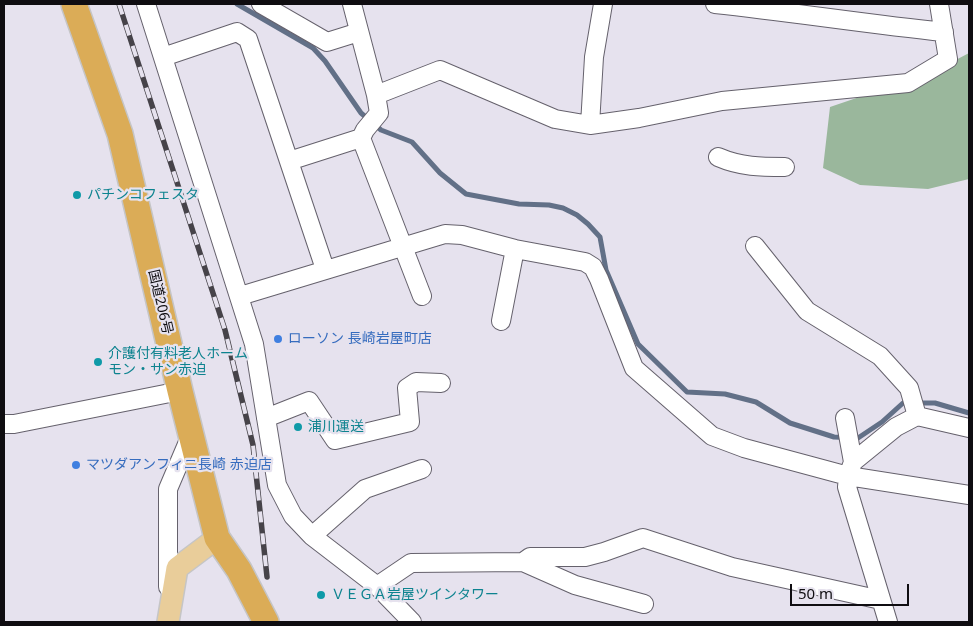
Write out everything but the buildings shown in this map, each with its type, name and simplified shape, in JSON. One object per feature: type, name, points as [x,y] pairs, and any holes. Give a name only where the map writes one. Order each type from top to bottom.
[{"type":"highway","name":"国道206号","points":[[74,4],[120,134],[180,391],[217,538],[242,577],[266,622]]},
{"type":"main road","points":[[168,622],[177,568],[217,538]]},
{"type":"street","points":[[146,4],[254,344],[277,485],[293,516],[312,536],[377,586],[412,622]]},
{"type":"street","points":[[261,4],[327,42],[359,32]]},
{"type":"street","points":[[289,161],[367,128],[379,114],[376,95],[352,4]]},
{"type":"street","points":[[590,125],[594,57],[603,4]]},
{"type":"street","points":[[715,4],[788,12],[864,24],[944,32]]},
{"type":"street","points":[[376,95],[440,70],[555,119],[590,125],[639,118],[722,101],[908,82],[948,59],[939,4]]},
{"type":"street","points":[[163,57],[237,32],[248,39],[325,269]]},
{"type":"street","points":[[367,128],[403,246],[422,296]]},
{"type":"street","points":[[718,157],[735,164],[786,167]]},
{"type":"street","points":[[240,296],[445,234],[462,234],[515,249],[585,262],[593,267],[634,368],[712,436],[744,448],[969,495]]},
{"type":"street","points":[[755,246],[808,311],[880,356],[909,388],[917,416]]},
{"type":"street","points":[[501,321],[515,249]]},
{"type":"street","points":[[266,418],[309,401],[335,440],[410,422],[407,388],[416,382],[441,383]]},
{"type":"street","points":[[4,424],[14,424],[180,391]]},
{"type":"street","points":[[851,469],[896,427],[917,416],[969,428]]},
{"type":"street","points":[[844,418],[851,469],[847,487],[888,622]]},
{"type":"street","points":[[168,622],[168,489],[191,435]]},
{"type":"street","points":[[312,536],[365,489],[422,469]]},
{"type":"street","points":[[523,562],[530,558],[585,557],[643,538],[732,567],[881,600]]},
{"type":"street","points":[[377,586],[411,564],[523,562],[575,585],[644,604]]},
{"type":"street","points":[[242,577],[270,622]]},
{"type":"green space","points":[[969,53],[969,179],[928,189],[860,185],[823,168],[830,107],[933,72]]},
{"type":"waterway","points":[[237,4],[313,48],[325,61],[361,113],[381,130],[412,142],[440,173],[466,194],[519,204],[549,205],[563,208],[577,215],[588,224],[600,237],[606,270],[638,344],[687,392],[725,394],[756,402],[790,423],[834,437],[858,438],[882,422],[903,403],[935,403],[969,413]]},
{"type":"railway","points":[[119,4],[225,330],[253,445],[267,577]]},
{"type":"place","name":"パチンコフェスタ","points":[[77,195]]},
{"type":"place","name":"ローソン 長崎岩屋町店","points":[[278,339]]},
{"type":"place","name":"介護付有料老人ホーム モン・サン赤迫","points":[[98,362]]},
{"type":"place","name":"浦川運送","points":[[298,427]]},
{"type":"place","name":"マツダアンフィニ長崎 赤迫店","points":[[76,465]]},
{"type":"place","name":"ＶＥＧＡ岩屋ツインタワー","points":[[321,595]]}]
